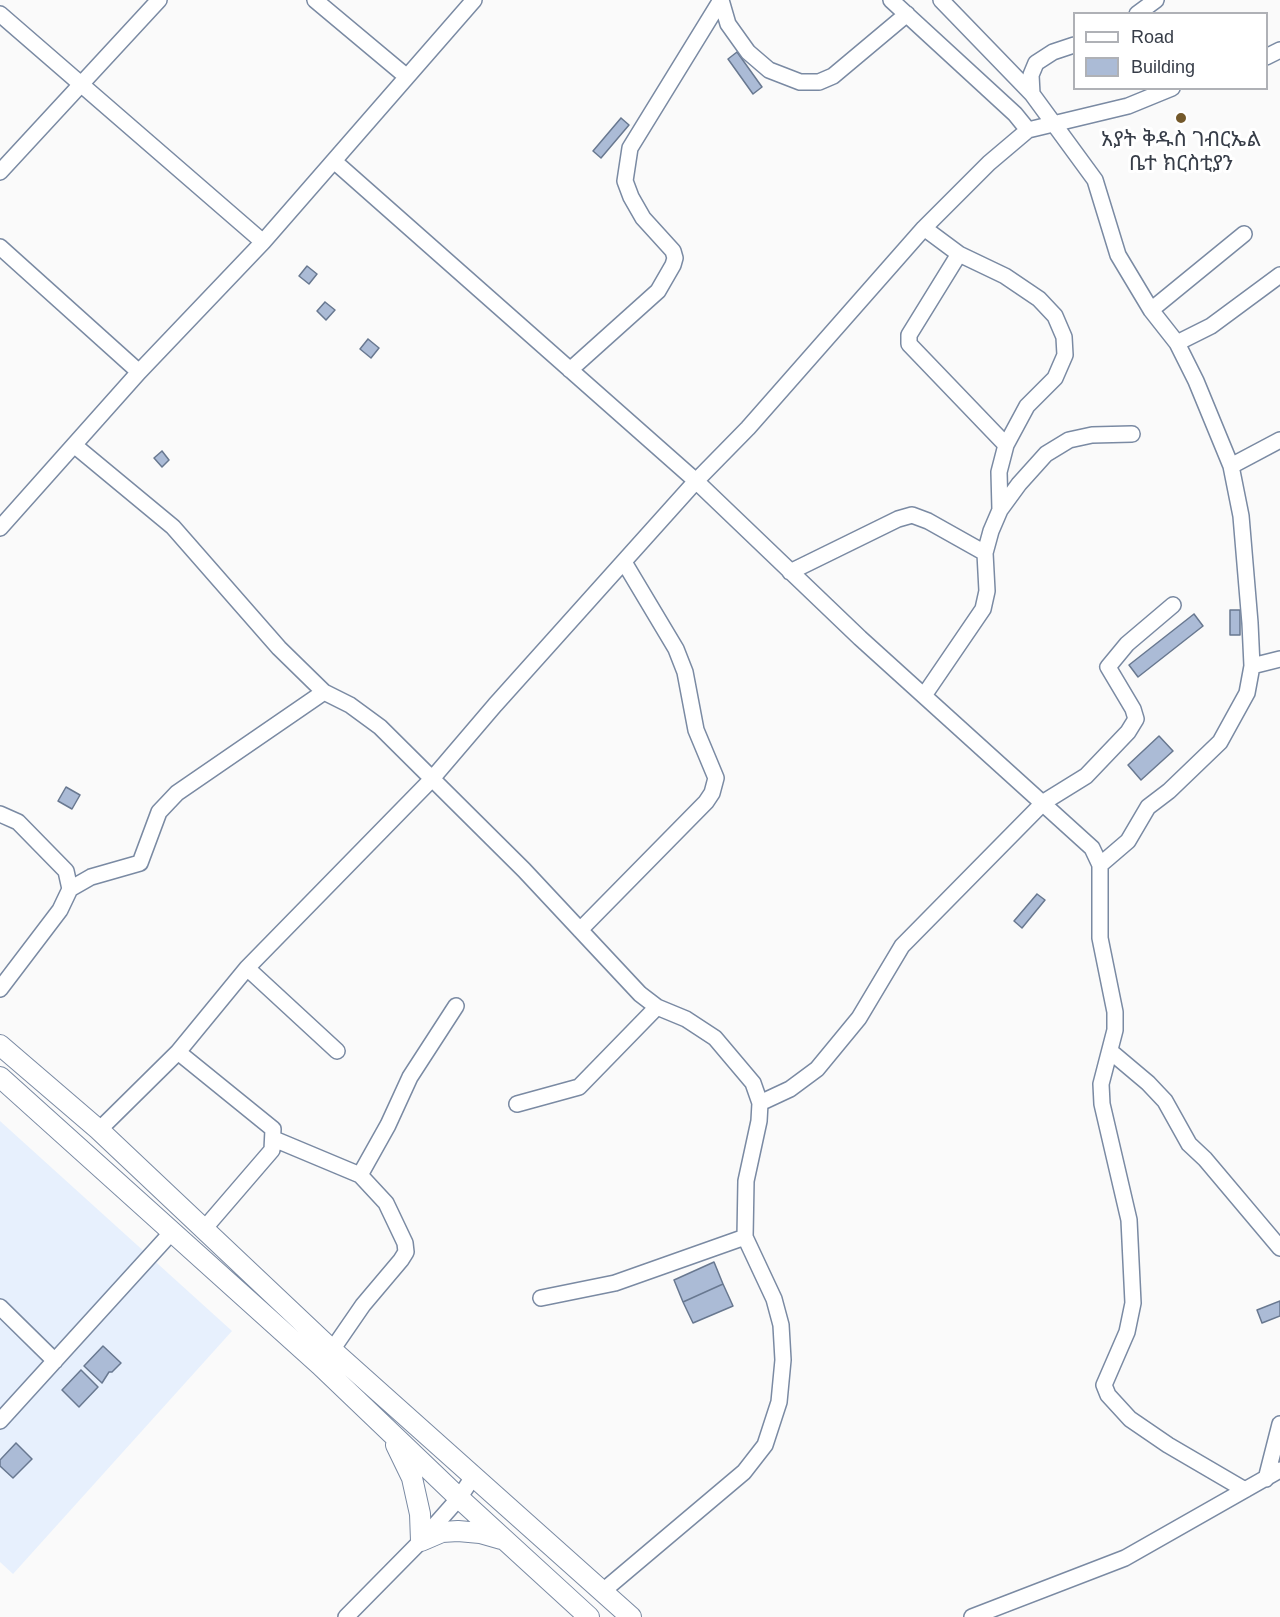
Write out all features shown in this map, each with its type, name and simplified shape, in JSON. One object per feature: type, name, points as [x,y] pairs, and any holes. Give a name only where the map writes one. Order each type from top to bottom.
[{"type":"main road","points":[[0,1045],[99,1130],[332,1350],[631,1617]]},
{"type":"main road","points":[[0,1077],[320,1365],[459,1498],[589,1617]]},
{"type":"main road","points":[[390,1432],[412,1478],[420,1514],[421,1541],[442,1532],[458,1531],[480,1533],[505,1540]]},
{"type":"street","points":[[0,172],[159,0]]},
{"type":"street","points":[[315,0],[407,78]]},
{"type":"street","points":[[0,528],[139,372],[262,242],[474,0]]},
{"type":"street","points":[[722,0],[728,24],[748,52],[769,70],[800,82],[819,82],[833,76],[908,14]]},
{"type":"street","points":[[570,370],[658,291],[673,266],[675,258],[673,251],[643,218],[625,182],[630,148],[722,0]]},
{"type":"street","points":[[891,0],[1015,114],[1028,130]]},
{"type":"street","points":[[940,0],[1032,94],[1095,180],[1118,255],[1151,310],[1177,343],[1231,466],[1240,516],[1252,666],[1247,693],[1220,742],[1169,791],[1148,807],[1128,841],[1100,865]]},
{"type":"street","points":[[1140,12],[1156,0]]},
{"type":"street","points":[[0,14],[262,242]]},
{"type":"street","points":[[1032,94],[1031,75],[1036,63],[1053,52],[1073,45]]},
{"type":"street","points":[[99,1130],[178,1052],[247,968],[431,780],[696,481],[748,428],[924,228],[989,163],[1028,130],[1054,126],[1128,105],[1167,90]]},
{"type":"street","points":[[333,161],[696,481],[790,573],[1092,848],[1100,865],[1101,938],[1115,1012],[1115,1030],[1101,1084],[1102,1104],[1129,1220],[1133,1303],[1126,1332],[1104,1385],[1108,1395],[1130,1419],[1245,1490]]},
{"type":"street","points":[[924,228],[959,254],[1005,276],[1039,299],[1055,316],[1064,337],[1065,355],[1054,378],[1027,406],[1006,445],[999,472],[1000,510]]},
{"type":"street","points":[[1151,310],[1244,234]]},
{"type":"street","points":[[0,247],[139,372]]},
{"type":"street","points":[[959,254],[909,335],[909,344],[1006,445]]},
{"type":"street","points":[[1177,343],[1211,326],[1280,275]]},
{"type":"street","points":[[925,694],[983,609],[987,591],[985,553],[1000,510],[1019,484],[1046,454],[1070,440],[1092,435],[1132,434]]},
{"type":"street","points":[[1231,466],[1280,440]]},
{"type":"street","points":[[74,445],[173,527],[279,648],[324,692],[350,705],[380,727],[524,870],[640,994],[657,1007],[686,1019],[715,1038],[753,1083],[760,1103],[759,1121],[746,1181],[745,1237],[774,1299],[781,1325],[783,1360],[779,1402],[765,1445],[744,1472],[603,1592]]},
{"type":"street","points":[[790,573],[898,519],[912,515],[928,520],[985,553]]},
{"type":"street","points":[[580,930],[706,802],[712,793],[716,778],[696,730],[686,672],[676,649],[624,562]]},
{"type":"street","points":[[760,1103],[790,1089],[817,1069],[859,1018],[902,946],[1044,802],[1086,776],[1128,732],[1136,719],[1133,709],[1108,667],[1127,644],[1173,605]]},
{"type":"street","points":[[1252,666],[1280,659]]},
{"type":"street","points":[[0,989],[60,910],[70,889],[91,878],[140,863],[159,812],[177,793],[324,692]]},
{"type":"street","points":[[0,814],[18,822],[66,871],[70,889]]},
{"type":"street","points":[[247,968],[337,1051]]},
{"type":"street","points":[[360,1175],[388,1125],[410,1077],[456,1006]]},
{"type":"street","points":[[518,1104],[579,1087],[657,1007]]},
{"type":"street","points":[[1110,1051],[1148,1083],[1165,1101],[1189,1144],[1205,1159],[1280,1248]]},
{"type":"street","points":[[178,1052],[273,1130],[272,1150],[204,1228]]},
{"type":"street","points":[[274,1139],[360,1175],[386,1203],[405,1243],[406,1252],[363,1305],[332,1350]]},
{"type":"street","points":[[0,1421],[171,1233]]},
{"type":"street","points":[[541,1298],[615,1283],[745,1237]]},
{"type":"street","points":[[0,1307],[55,1361]]},
{"type":"street","points":[[1266,1479],[1280,1424]]},
{"type":"street","points":[[972,1617],[1125,1558],[1280,1470]]},
{"type":"street","points":[[346,1617],[421,1541],[459,1498],[473,1477]]},
{"type":"shaded area","points":[[0,1121],[232,1331],[13,1574],[0,1562]]},
{"type":"building","points":[[737,52],[762,87],[753,94],[728,59]]},
{"type":"building","points":[[621,118],[629,125],[601,158],[593,151]]},
{"type":"building","points":[[307,266],[317,274],[309,284],[299,276]]},
{"type":"building","points":[[325,302],[335,310],[326,320],[317,311]]},
{"type":"building","points":[[368,339],[379,348],[371,358],[360,349]]},
{"type":"building","points":[[162,451],[169,460],[162,467],[154,458]]},
{"type":"building","points":[[1230,610],[1240,610],[1240,635],[1230,635]]},
{"type":"building","points":[[1194,614],[1203,626],[1138,677],[1129,665]]},
{"type":"building","points":[[1159,736],[1173,751],[1141,780],[1128,765]]},
{"type":"building","points":[[66,787],[80,795],[72,809],[58,801]]},
{"type":"building","points":[[1037,894],[1045,900],[1022,928],[1014,921]]},
{"type":"building","points":[[714,1262],[723,1284],[683,1302],[674,1280]]},
{"type":"building","points":[[723,1284],[733,1306],[693,1323],[683,1302]]},
{"type":"building","points":[[1280,1301],[1280,1316],[1262,1323],[1257,1310]]},
{"type":"building","points":[[103,1346],[121,1363],[109,1372],[102,1383],[84,1366]]},
{"type":"building","points":[[81,1370],[98,1387],[79,1407],[62,1390]]},
{"type":"building","points":[[16,1443],[32,1459],[13,1478],[0,1466],[0,1460]]},
{"type":"place","name":"አያት ቅዱስ ገብርኤል ቤተ ክርስቲያን","points":[[1181,118]]}]
